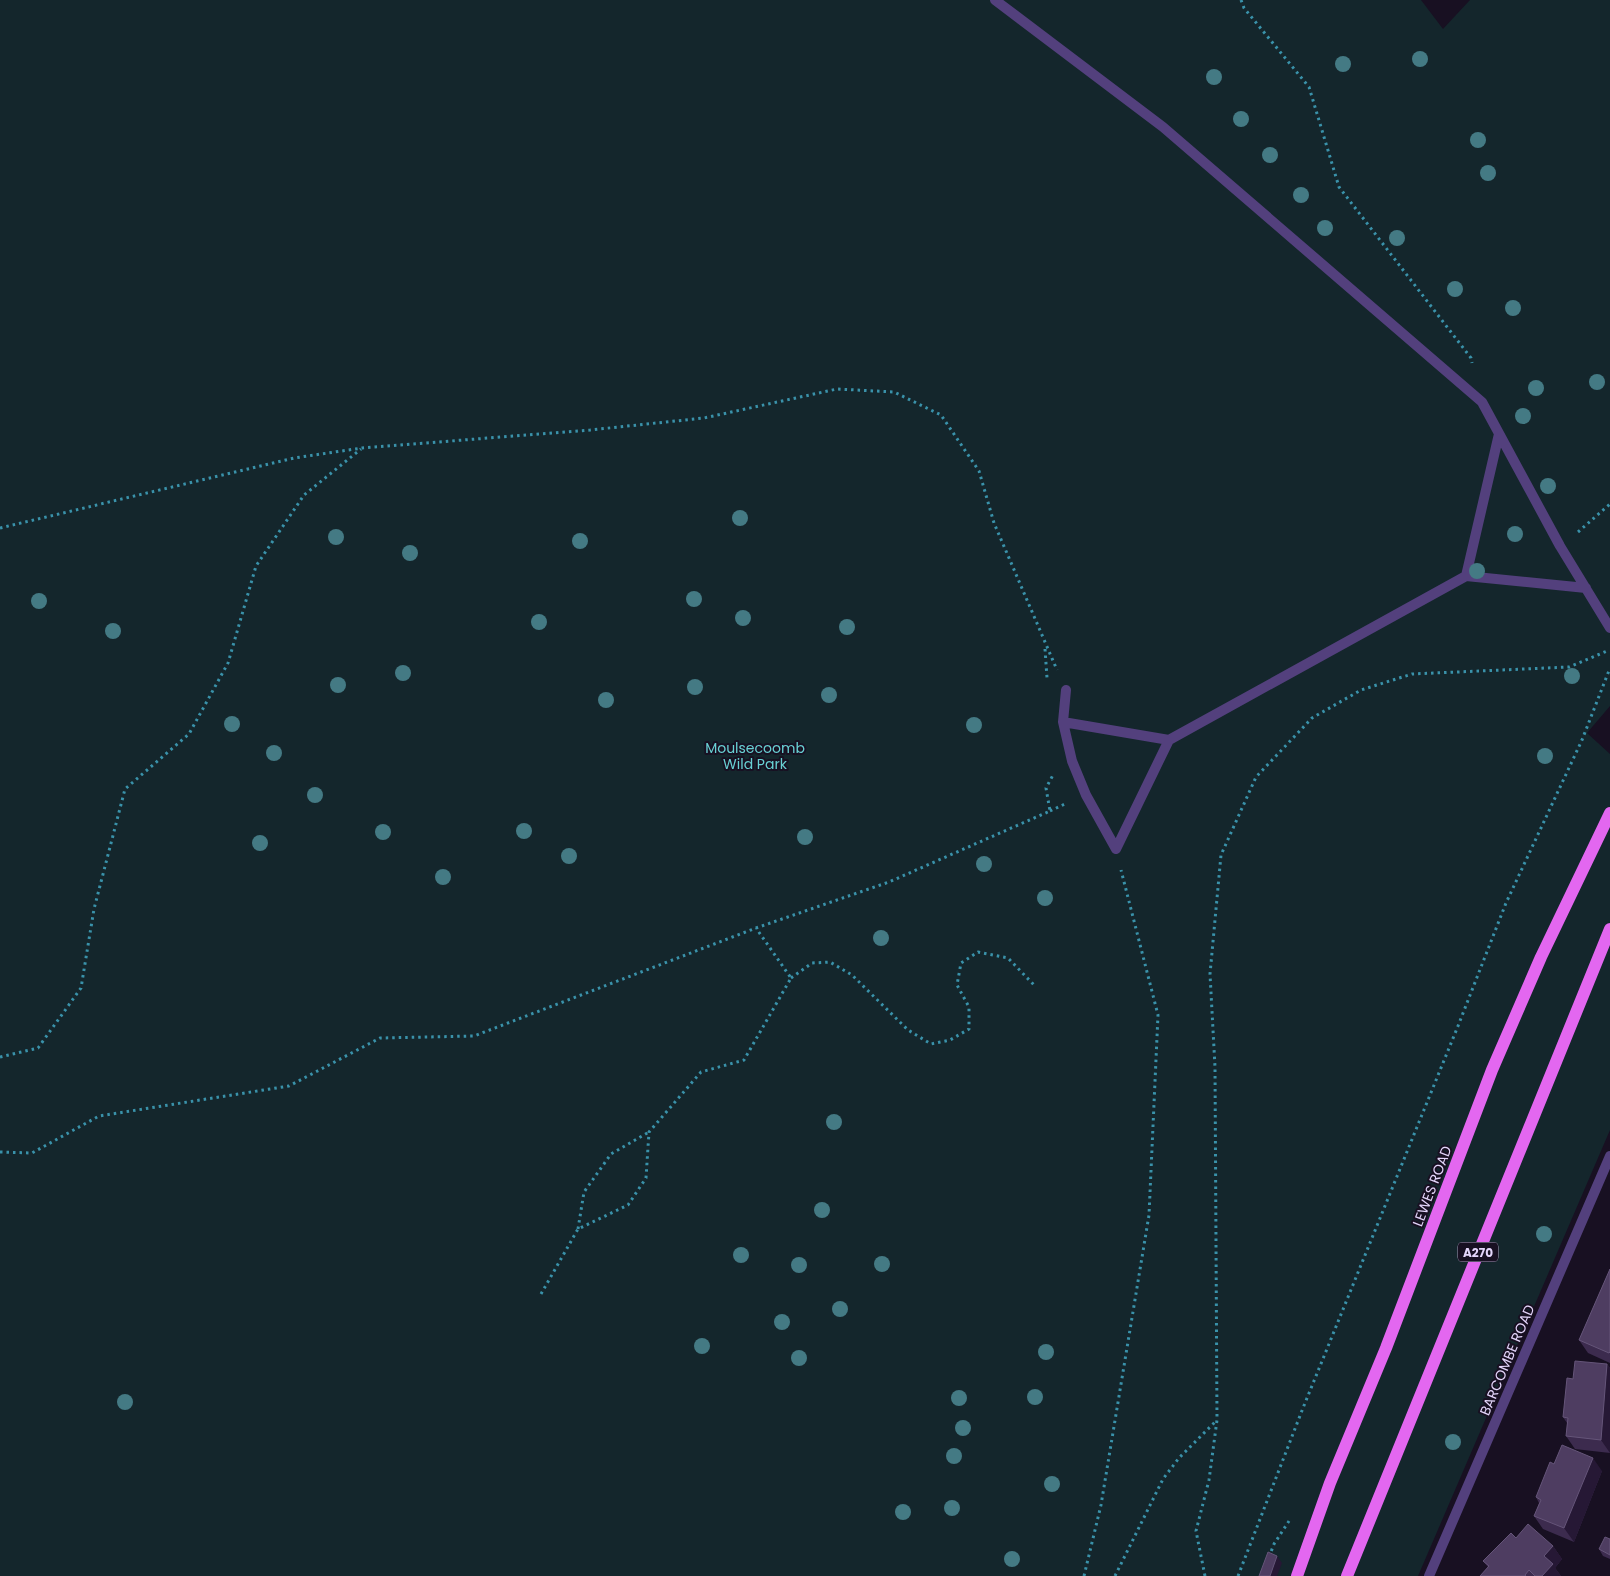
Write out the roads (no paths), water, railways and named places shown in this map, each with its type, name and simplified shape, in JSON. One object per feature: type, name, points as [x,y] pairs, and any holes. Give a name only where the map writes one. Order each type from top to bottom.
[{"type":"main road","name":"LEWES ROAD","points":[[1297,1576],[1330,1483],[1386,1348],[1492,1070],[1541,957],[1610,814]]},
{"type":"main road","name":"A270","points":[[1347,1576],[1610,930]]},
{"type":"street","points":[[995,0],[1163,127],[1482,402],[1560,546],[1610,628]]},
{"type":"street","points":[[1466,576],[1499,434]]},
{"type":"street","points":[[1066,690],[1063,722],[1072,761],[1086,795],[1116,849],[1169,740],[1466,576],[1586,588]]},
{"type":"street","points":[[1063,722],[1169,740]]},
{"type":"street","name":"BARCOMBE ROAD","points":[[1429,1576],[1610,1156]]},
{"type":"park label","name":"Moulsecoomb Wild Park","points":[[755,756]]}]
